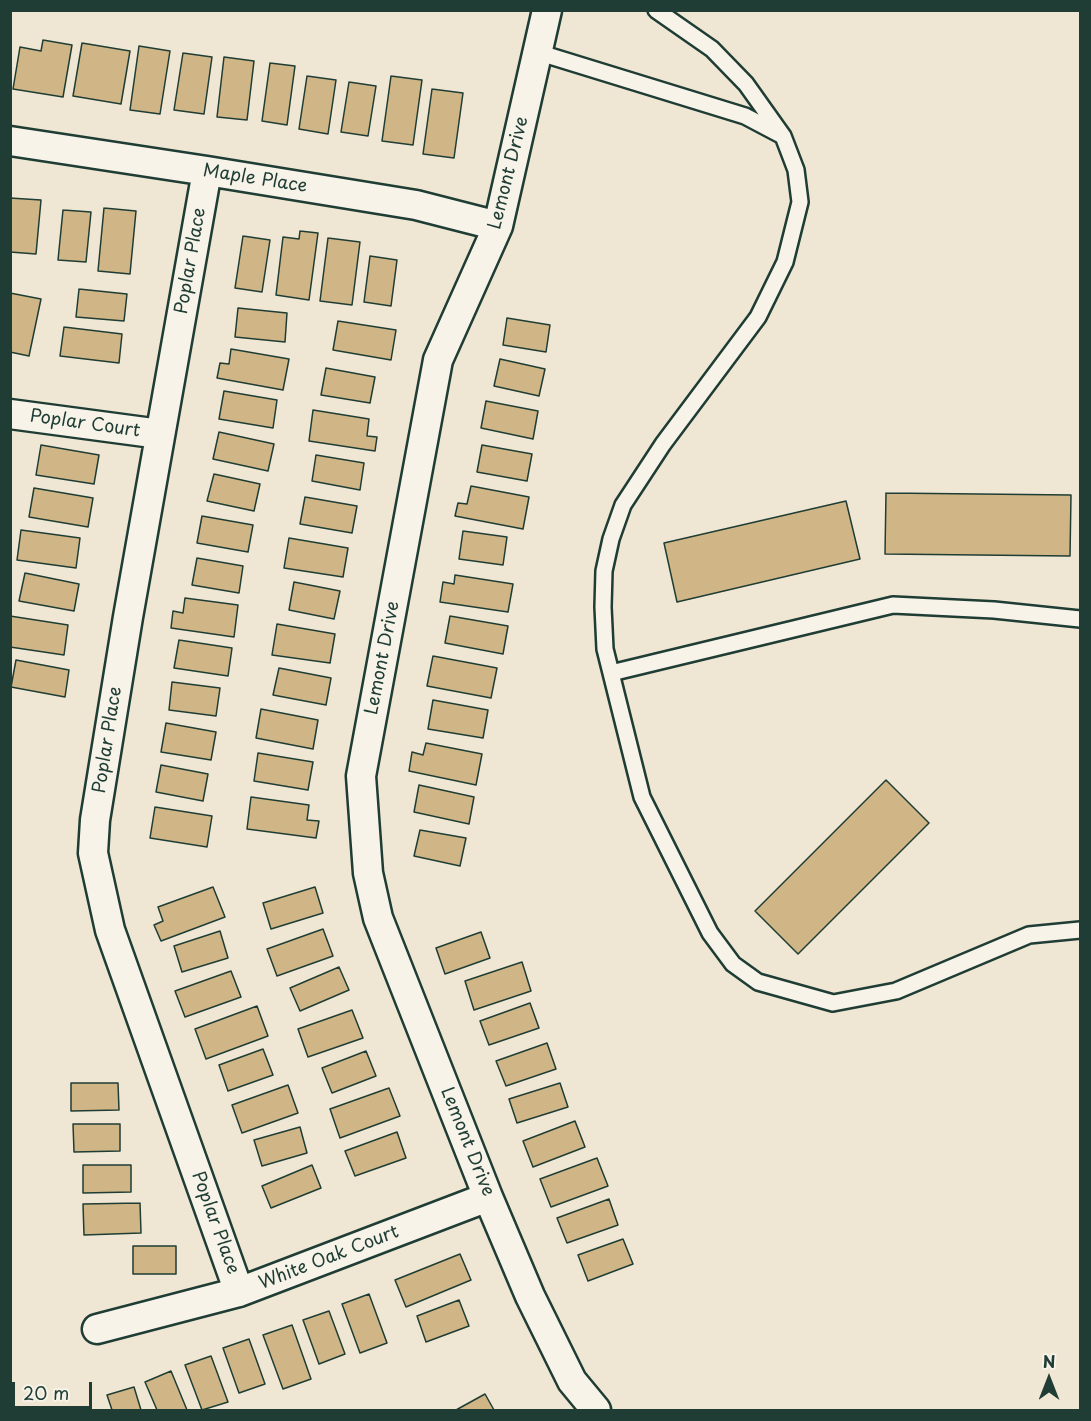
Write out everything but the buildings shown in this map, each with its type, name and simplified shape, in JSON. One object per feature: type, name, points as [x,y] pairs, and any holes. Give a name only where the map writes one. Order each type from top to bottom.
[{"type":"street","name":"Lemont Drive","points":[[547,10],[498,226],[438,360],[361,777],[368,873],[378,918],[488,1197],[530,1296],[572,1381],[596,1410]]},
{"type":"street","name":"Maple Place","points":[[10,141],[416,205],[498,226]]},
{"type":"street","name":"Poplar Place","points":[[207,171],[159,434],[95,820],[93,853],[110,930],[239,1292]]},
{"type":"street","name":"Poplar Court","points":[[10,414],[159,434]]},
{"type":"street","name":"White Oak Court","points":[[97,1329],[239,1292],[488,1197]]},
{"type":"lane","points":[[656,10],[712,49],[746,84],[783,136],[796,170],[800,202],[785,262],[758,316],[663,444],[623,505],[611,539],[604,571],[605,649],[642,797],[710,933],[733,964],[758,982],[833,1003],[896,991],[1029,935],[1080,930]]},
{"type":"lane","points":[[537,52],[745,116],[783,136]]},
{"type":"lane","points":[[611,673],[893,605],[994,610],[1080,619]]}]
